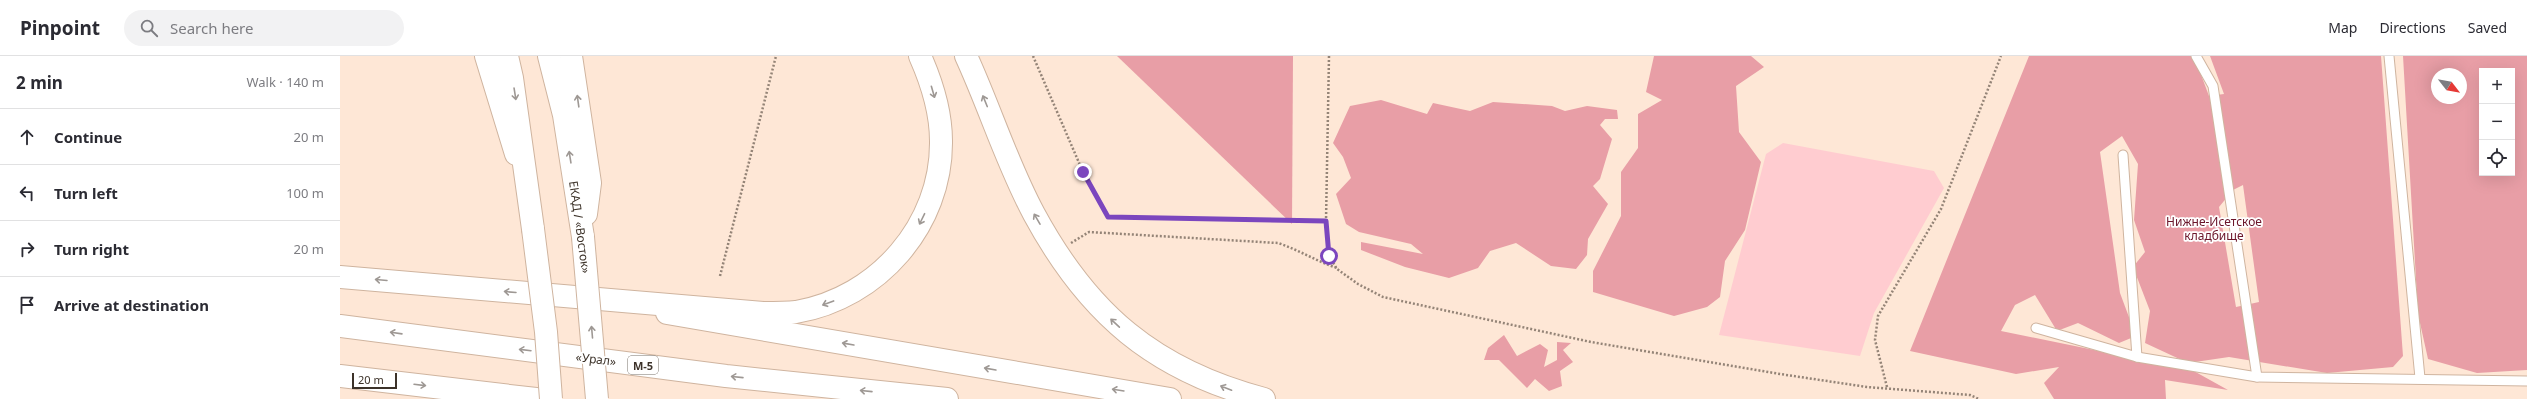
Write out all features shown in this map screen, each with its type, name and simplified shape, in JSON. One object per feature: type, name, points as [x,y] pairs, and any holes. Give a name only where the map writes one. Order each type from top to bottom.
[{"type":"main road","points":[[486,56],[531,201]]},
{"type":"main road","points":[[507,56],[531,201],[546,332],[551,399]]},
{"type":"main road","name":"ЕКАД / «Восток»","points":[[549,56],[564,115],[582,237],[597,399]]},
{"type":"main road","points":[[571,56],[590,183],[582,237]]},
{"type":"main road","points":[[340,277],[763,313],[796,312],[824,305],[849,295],[870,282],[905,247],[920,224],[931,202],[941,141],[937,106],[928,75],[920,56]]},
{"type":"main road","points":[[966,56],[1034,213],[1058,254],[1097,306],[1126,333],[1158,356],[1196,376],[1231,390],[1264,399]]},
{"type":"main road","points":[[577,298],[1170,399]]},
{"type":"main road","name":"«Урал»","points":[[340,326],[726,376],[947,399]]},
{"type":"main road","points":[[340,376],[536,399]]},
{"type":"lane","points":[[2196,56],[2213,86],[2256,377]]},
{"type":"lane","points":[[2389,56],[2420,378]]},
{"type":"lane","points":[[2123,155],[2137,357]]},
{"type":"lane","points":[[2036,328],[2137,357],[2256,377],[2420,378],[2527,381]]},
{"type":"path","points":[[720,276],[776,56]]},
{"type":"path","points":[[1033,56],[1083,172],[1108,217],[1326,221]]},
{"type":"path","points":[[1329,56],[1326,221],[1329,256],[1337,268]]},
{"type":"path","points":[[1887,387],[1875,340],[1878,316],[1941,209],[2001,56]]},
{"type":"path","points":[[1089,232],[1278,243],[1300,250],[1320,262],[1337,268],[1358,284],[1384,298],[1590,342],[1867,387],[1887,387],[1970,395],[1979,399]]},
{"type":"shaded area","points":[[1783,143],[1934,171],[1944,188],[1874,313],[1860,356],[1719,335],[1766,154]]},
{"type":"green space","points":[[1117,56],[1293,56],[1292,224]]},
{"type":"green space","points":[[1654,56],[1751,56],[1764,67],[1736,86],[1739,132],[1761,162],[1745,230],[1725,261],[1720,297],[1707,307],[1674,316],[1593,292],[1593,271],[1621,216],[1621,172],[1638,148],[1638,114],[1662,100],[1646,92]]},
{"type":"green space","name":"Нижне-Исетское кладбище","points":[[2029,56],[2194,56],[2209,96],[2224,94],[2210,56],[2381,56],[2403,356],[2393,367],[2327,373],[2229,357],[2188,363],[2145,343],[2150,311],[2133,267],[2145,252],[2134,220],[2138,164],[2122,136],[2100,152],[2120,293],[2136,336],[2119,343],[2078,323],[2057,331],[2035,295],[2015,305],[2001,331],[2192,370],[2228,390],[2165,380],[2166,399],[2054,399],[2044,383],[2059,367],[2016,374],[1910,351]],"holes":[[[2243,185],[2259,302],[2236,307],[2219,207],[2233,190]]]},
{"type":"green space","points":[[2403,56],[2527,56],[2527,370],[2477,373],[2428,359],[2418,314]]},
{"type":"green space","points":[[1381,100],[1427,114],[1433,103],[1470,111],[1493,102],[1552,106],[1565,111],[1587,106],[1617,110],[1618,119],[1605,119],[1600,125],[1612,139],[1600,179],[1593,186],[1608,204],[1588,239],[1587,255],[1576,269],[1551,266],[1516,243],[1490,251],[1478,268],[1449,278],[1405,267],[1361,250],[1361,242],[1423,254],[1411,244],[1359,232],[1346,224],[1336,194],[1351,178],[1343,157],[1333,143],[1350,106]]},
{"type":"green space","points":[[1504,335],[1517,356],[1540,344],[1548,350],[1544,367],[1557,360],[1557,342],[1571,343],[1563,350],[1573,362],[1560,371],[1562,386],[1549,391],[1535,379],[1527,388],[1499,360],[1484,360],[1488,348]]},
{"type":"route","points":[[1083,172],[1108,217],[1326,221],[1329,256]]}]
